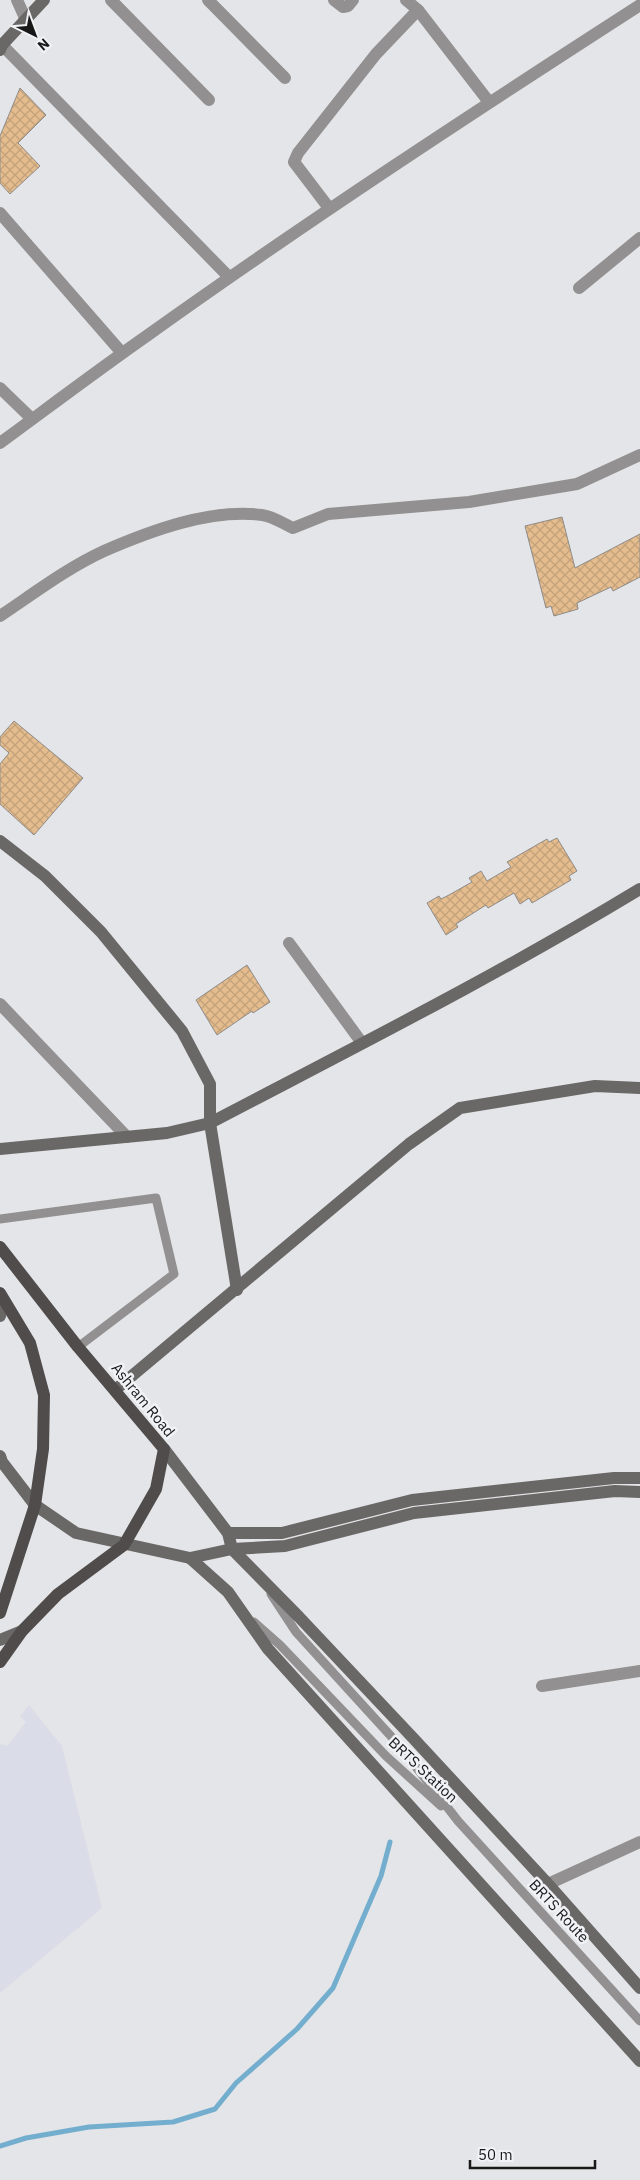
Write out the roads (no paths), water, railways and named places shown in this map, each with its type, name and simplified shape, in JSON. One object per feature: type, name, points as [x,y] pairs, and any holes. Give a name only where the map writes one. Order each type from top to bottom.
[{"type":"main road","points":[[1,48],[44,0]]},
{"type":"main road","points":[[0,841],[45,876],[101,932],[182,1031],[210,1084],[210,1123],[237,1290]]},
{"type":"main road","points":[[0,1149],[168,1132],[210,1123],[464,990],[640,889]]},
{"type":"main road","points":[[115,1390],[237,1290],[409,1144],[460,1108],[595,1086],[640,1088]]},
{"type":"main road","name":"Ashram Road","points":[[0,1248],[78,1347],[164,1449],[156,1489],[124,1545],[58,1594],[22,1631],[0,1662]]},
{"type":"main road","points":[[0,1316],[2,1297]]},
{"type":"main road","points":[[1,1609],[35,1505],[43,1449],[44,1395],[30,1343],[2,1297]]},
{"type":"main road","points":[[164,1449],[195,1487],[228,1533],[232,1549],[306,1624],[548,1884],[640,1988]]},
{"type":"main road","points":[[0,1456],[2,1462],[35,1505],[76,1533],[190,1558],[232,1549],[285,1546],[414,1513],[615,1491],[640,1492]]},
{"type":"main road","points":[[228,1533],[282,1533],[412,1500],[614,1478],[640,1478]]},
{"type":"main road","points":[[190,1558],[228,1592],[246,1615],[268,1649],[640,2061]]},
{"type":"main road","points":[[0,1640],[22,1631]]},
{"type":"street","points":[[17,0],[26,20]]},
{"type":"street","points":[[111,0],[209,100]]},
{"type":"street","points":[[208,0],[285,78]]},
{"type":"street","points":[[334,0],[342,7],[348,6],[353,0]]},
{"type":"street","points":[[406,0],[418,10],[489,102]]},
{"type":"street","points":[[0,443],[122,353],[329,208],[640,5]]},
{"type":"street","points":[[329,208],[294,162],[298,153],[376,54],[418,10]]},
{"type":"street","points":[[1,48],[229,277]]},
{"type":"street","points":[[0,213],[122,353]]},
{"type":"street","points":[[579,288],[640,238]]},
{"type":"street","points":[[0,388],[32,420]]},
{"type":"street","points":[[0,616],[66,572],[103,552],[180,523],[229,513],[264,515],[293,528],[328,514],[469,502],[577,484],[640,455]]},
{"type":"street","points":[[288,943],[362,1043]]},
{"type":"street","points":[[0,1004],[127,1137]]},
{"type":"street","points":[[542,1686],[640,1671]]},
{"type":"street","points":[[548,1884],[640,1842]]},
{"type":"lane","points":[[0,1219],[156,1198],[174,1274],[78,1347]]},
{"type":"lane","name":"BRTS Station","points":[[261,1580],[296,1632],[400,1745],[458,1821]]},
{"type":"lane","name":"BRTS Station","points":[[246,1615],[280,1645],[386,1756],[458,1821]]},
{"type":"lane","name":"BRTS Route","points":[[458,1821],[640,2021]]},
{"type":"waterway","points":[[0,2146],[26,2138],[89,2127],[173,2122],[215,2109],[236,2083],[297,2029],[333,1988],[381,1876],[390,1842]]}]
